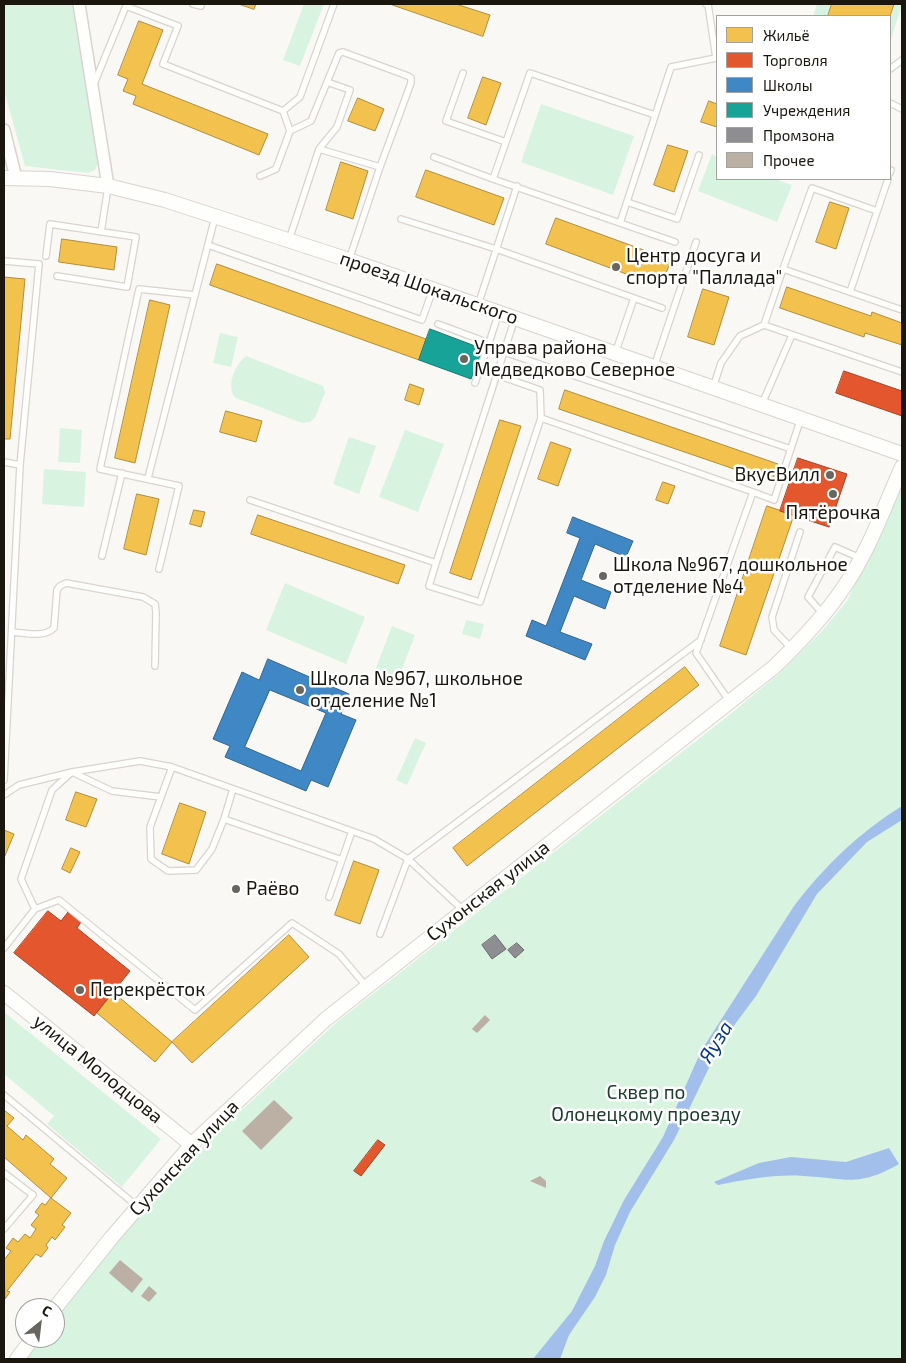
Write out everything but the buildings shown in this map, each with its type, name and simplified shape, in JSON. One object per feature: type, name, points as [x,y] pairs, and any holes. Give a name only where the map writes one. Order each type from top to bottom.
[{"type":"street","points":[[78,4],[108,186]]},
{"type":"street","points":[[4,130],[10,178]]},
{"type":"street","name":"проезд Шокальского","points":[[10,178],[50,178],[108,186],[165,200],[349,260],[902,454]]},
{"type":"street","name":"Сухонская улица","points":[[63,1298],[192,1145],[326,1019],[774,667],[824,615],[846,586],[902,467]]},
{"type":"street","name":"улица Молодцова","points":[[4,993],[192,1145]]},
{"type":"street","points":[[17,1359],[25,1348]]},
{"type":"lane","points":[[193,4],[201,6]]},
{"type":"lane","points":[[283,111],[300,97],[334,4]]},
{"type":"lane","points":[[706,4],[708,4],[716,52]]},
{"type":"lane","points":[[92,89],[126,6],[178,26],[163,64],[283,111],[290,131],[276,169],[260,176]]},
{"type":"lane","points":[[290,131],[311,122],[337,56],[343,52],[411,78],[349,260]]},
{"type":"lane","points":[[620,223],[671,67],[716,58]]},
{"type":"lane","points":[[891,68],[902,60]]},
{"type":"lane","points":[[463,73],[446,120],[506,142]]},
{"type":"lane","points":[[493,179],[530,73],[656,115]]},
{"type":"lane","points":[[289,240],[319,149],[338,127],[350,90],[327,82]]},
{"type":"lane","points":[[319,149],[380,167]]},
{"type":"lane","points":[[626,202],[677,220],[700,155]]},
{"type":"lane","points":[[434,157],[675,242]]},
{"type":"lane","points":[[850,292],[888,180]]},
{"type":"lane","points":[[101,232],[108,186]]},
{"type":"lane","points":[[478,305],[517,186]]},
{"type":"lane","points":[[764,326],[812,188],[877,211]]},
{"type":"lane","points":[[148,478],[215,216]]},
{"type":"lane","points":[[401,219],[496,249],[662,308]]},
{"type":"lane","points":[[46,256],[50,224],[136,237],[127,287],[57,276]]},
{"type":"lane","points":[[654,367],[696,242]]},
{"type":"lane","points":[[208,245],[422,320],[433,290]]},
{"type":"lane","points":[[4,261],[39,264],[20,465],[4,780]]},
{"type":"lane","points":[[783,269],[902,310]]},
{"type":"lane","points":[[159,569],[179,486],[100,469],[138,289],[195,295]]},
{"type":"lane","points":[[615,354],[634,298]]},
{"type":"lane","points":[[475,383],[499,312]]},
{"type":"lane","points":[[497,375],[540,390],[541,418],[480,602],[429,586],[504,352],[516,318]]},
{"type":"lane","points":[[438,324],[489,343]]},
{"type":"lane","points":[[713,388],[721,364],[740,336],[764,326],[902,372]]},
{"type":"lane","points":[[762,405],[792,335]]},
{"type":"lane","points":[[504,352],[791,449]]},
{"type":"lane","points":[[541,418],[774,500],[801,418]]},
{"type":"lane","points":[[4,462],[20,465]]},
{"type":"lane","points":[[102,556],[122,473]]},
{"type":"lane","points":[[730,702],[696,653],[754,492]]},
{"type":"lane","points":[[250,500],[436,563]]},
{"type":"lane","points":[[792,649],[774,630],[772,617],[800,532]]},
{"type":"lane","points":[[824,615],[808,597],[835,548],[860,558]]},
{"type":"lane","points":[[12,632],[45,634],[50,632],[54,628],[57,590],[66,583],[143,597],[155,604],[155,666]]},
{"type":"lane","points":[[380,934],[408,859],[701,640]]},
{"type":"lane","points":[[4,795],[19,785],[72,772],[140,761],[172,767],[374,839],[408,859],[463,910]]},
{"type":"lane","points":[[172,767],[150,827],[151,859],[168,872],[196,870],[212,849],[233,789]]},
{"type":"lane","points":[[72,772],[112,791],[161,797]]},
{"type":"lane","points":[[35,909],[21,879],[52,790],[72,772]]},
{"type":"lane","points":[[224,819],[342,860]]},
{"type":"lane","points":[[329,897],[352,831]]},
{"type":"lane","points":[[4,948],[35,909],[59,900],[195,1010],[292,923],[335,951],[366,986]]},
{"type":"lane","points":[[4,1095],[138,1207]]},
{"type":"lane","points":[[4,1173],[33,1195],[4,1229]]},
{"type":"green space","points":[[4,4],[72,4],[98,163],[95,170],[88,173],[25,166],[4,90]]},
{"type":"green space","points":[[304,4],[324,4],[300,66],[283,60]]},
{"type":"green space","points":[[817,4],[902,4],[891,39],[891,15],[813,15]]},
{"type":"green space","points":[[541,104],[634,136],[613,195],[521,162]]},
{"type":"green space","points":[[712,154],[716,156],[716,180],[778,180],[792,185],[777,222],[698,191]]},
{"type":"green space","points":[[220,333],[238,337],[231,367],[213,363]]},
{"type":"green space","points":[[246,356],[323,386],[325,392],[315,418],[310,422],[302,423],[236,398],[231,388],[231,382],[235,370]]},
{"type":"green space","points":[[60,428],[82,430],[80,463],[58,462]]},
{"type":"green space","points":[[405,430],[444,444],[418,512],[379,497]]},
{"type":"green space","points":[[349,437],[376,446],[359,494],[333,484]]},
{"type":"green space","points":[[44,469],[86,472],[84,507],[42,504]]},
{"type":"green space","name":"Сквер по Олонецкому проезду","points":[[902,486],[902,1359],[26,1359],[34,1348],[65,1348],[65,1305],[74,1293],[170,1179],[337,1022],[728,716],[781,672],[822,631],[847,601]]},
{"type":"green space","points":[[285,583],[365,617],[346,664],[266,630]]},
{"type":"green space","points":[[466,620],[484,624],[480,639],[462,634]]},
{"type":"green space","points":[[392,626],[415,635],[397,682],[374,673]]},
{"type":"green space","points":[[415,738],[426,743],[407,785],[396,780]]},
{"type":"green space","points":[[4,1012],[161,1139],[122,1187],[47,1124],[54,1116],[4,1074]]},
{"type":"water","name":"Яуза","points":[[902,806],[902,820],[867,842],[817,894],[756,996],[721,1043],[674,1140],[630,1212],[615,1245],[606,1275],[595,1297],[569,1335],[560,1359],[533,1359],[572,1311],[595,1266],[604,1241],[624,1200],[663,1137],[701,1051],[794,906],[818,877],[844,851],[872,827]]},
{"type":"water","points":[[889,1148],[899,1164],[862,1179],[782,1176],[718,1185],[714,1182],[759,1163],[791,1157],[846,1162]]},
{"type":"place","name":"Центр досуга и спорта \"Паллада\"","points":[[616,267]]},
{"type":"place","name":"Управа района Медведково Северное","points":[[464,359]]},
{"type":"place","name":"ВкусВилл","points":[[830,475]]},
{"type":"place","name":"Пятёрочка","points":[[833,494]]},
{"type":"place","name":"Школа №967, дошкольное отделение №4","points":[[603,576]]},
{"type":"place","name":"Школа №967, школьное отделение №1","points":[[300,690]]},
{"type":"place","name":"Раёво","points":[[236,889]]},
{"type":"place","name":"Перекрёсток","points":[[80,990]]}]
